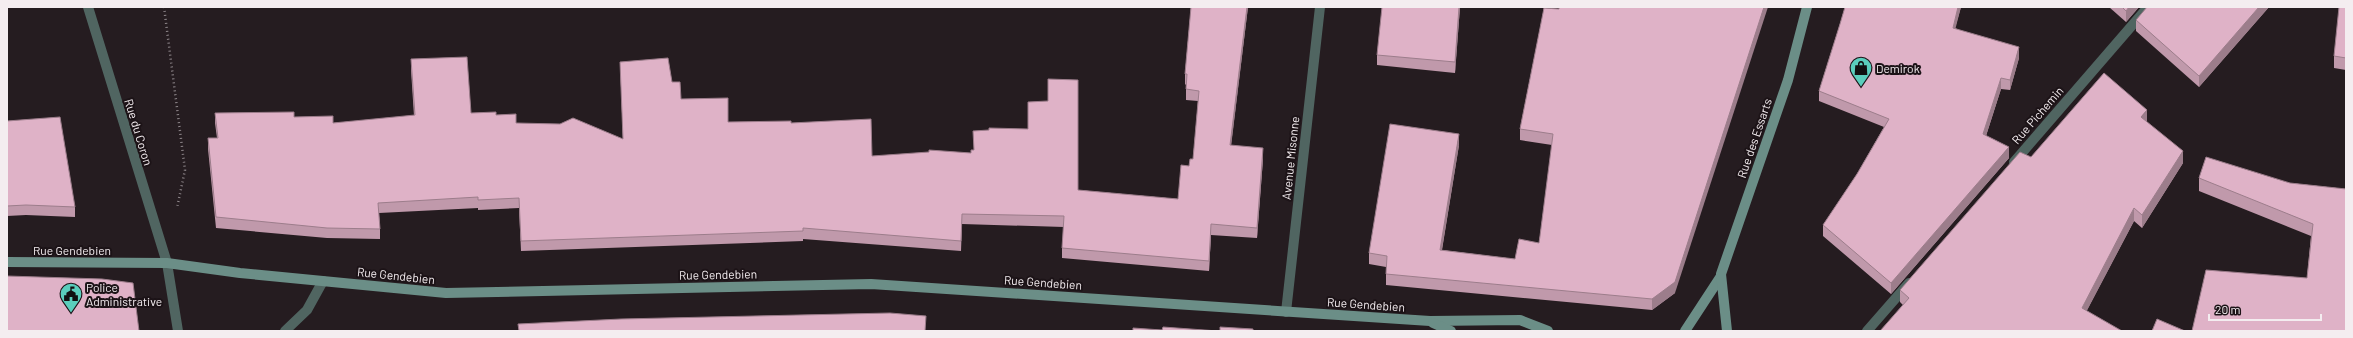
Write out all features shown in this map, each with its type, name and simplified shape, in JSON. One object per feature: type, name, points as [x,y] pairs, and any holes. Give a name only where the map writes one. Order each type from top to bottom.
[{"type":"main road","name":"Rue des Essarts","points":[[1685,331],[1721,276],[1788,80],[1807,7]]},
{"type":"main road","name":"Rue Gendebien","points":[[7,262],[167,263],[446,293],[871,284],[1430,322],[1520,320],[1548,331]]},
{"type":"main road","name":"Rue des Essarts","points":[[1721,276],[1727,331]]},
{"type":"main road","name":"Rue Gendebien","points":[[1430,322],[1451,331]]},
{"type":"street","name":"Rue du Coron","points":[[88,7],[167,263],[178,331]]},
{"type":"street","name":"Avenue Misonne","points":[[1286,312],[1320,7]]},
{"type":"street","name":"Rue Pichemin","points":[[2008,169],[2148,7]]},
{"type":"street","points":[[1867,331],[1914,277]]},
{"type":"street","points":[[285,331],[307,310],[323,280]]},
{"type":"path","points":[[164,7],[184,170],[177,209]]},
{"type":"building","points":[[1191,7],[1247,7],[1230,145],[1263,148],[1257,228],[1211,224],[1209,261],[1062,248],[1064,216],[962,214],[961,241],[803,228],[803,231],[521,241],[519,198],[478,200],[478,197],[378,203],[380,229],[327,228],[216,217],[208,138],[218,138],[215,113],[294,112],[294,117],[333,116],[333,123],[415,115],[411,59],[467,57],[471,113],[496,112],[496,115],[516,114],[516,123],[560,124],[573,118],[623,139],[620,62],[668,58],[672,82],[680,82],[681,99],[728,98],[728,122],[791,121],[791,123],[871,119],[872,156],[929,152],[929,150],[971,153],[971,150],[974,150],[973,131],[989,130],[989,128],[1028,129],[1028,102],[1048,101],[1048,79],[1078,80],[1078,190],[1178,199],[1181,165],[1189,166],[1190,159],[1193,159],[1199,91],[1186,89],[1187,74],[1185,74]]},
{"type":"building","points":[[1382,7],[1459,7],[1455,62],[1377,55]]},
{"type":"building","points":[[1559,7],[1764,7],[1675,282],[1652,299],[1386,274],[1387,256],[1369,253],[1390,124],[1459,134],[1440,250],[1515,259],[1519,239],[1539,243],[1553,134],[1520,129],[1544,8],[1559,9]]},
{"type":"building","points":[[1845,7],[1958,7],[1953,28],[2019,47],[2010,80],[2001,78],[1983,134],[2009,147],[1891,283],[1823,225],[1857,174],[1889,119],[1819,91]]},
{"type":"building","points":[[2122,7],[2129,7],[2126,11]]},
{"type":"building","points":[[2147,7],[2259,7],[2199,76],[2136,20]]},
{"type":"building","points":[[2339,7],[2346,7],[2346,58],[2334,56]]},
{"type":"building","points":[[2104,73],[2147,110],[2141,117],[2183,151],[2142,215],[2134,208],[2082,308],[2122,331],[1880,331],[1909,298],[1900,290],[2020,152],[2031,157]]},
{"type":"building","points":[[60,117],[75,207],[26,205],[7,206],[7,121]]},
{"type":"building","points":[[2206,157],[2290,183],[2346,189],[2346,331],[2192,331],[2206,270],[2307,278],[2313,224],[2199,178]]},
{"type":"building","name":"Police Administrative","points":[[7,276],[102,279],[133,283],[139,331],[7,331]]},
{"type":"building","points":[[890,313],[926,316],[925,331],[519,331],[518,324],[621,319]]},
{"type":"building","points":[[2157,319],[2185,331],[2152,331]]},
{"type":"building","points":[[1163,327],[1218,331],[1133,331],[1133,328],[1162,330]]},
{"type":"building","points":[[1220,327],[1253,329],[1253,331],[1220,331]]},
{"type":"place","name":"Demirok","points":[[1861,88]]},
{"type":"place","name":"Police Administrative","points":[[71,314]]}]
